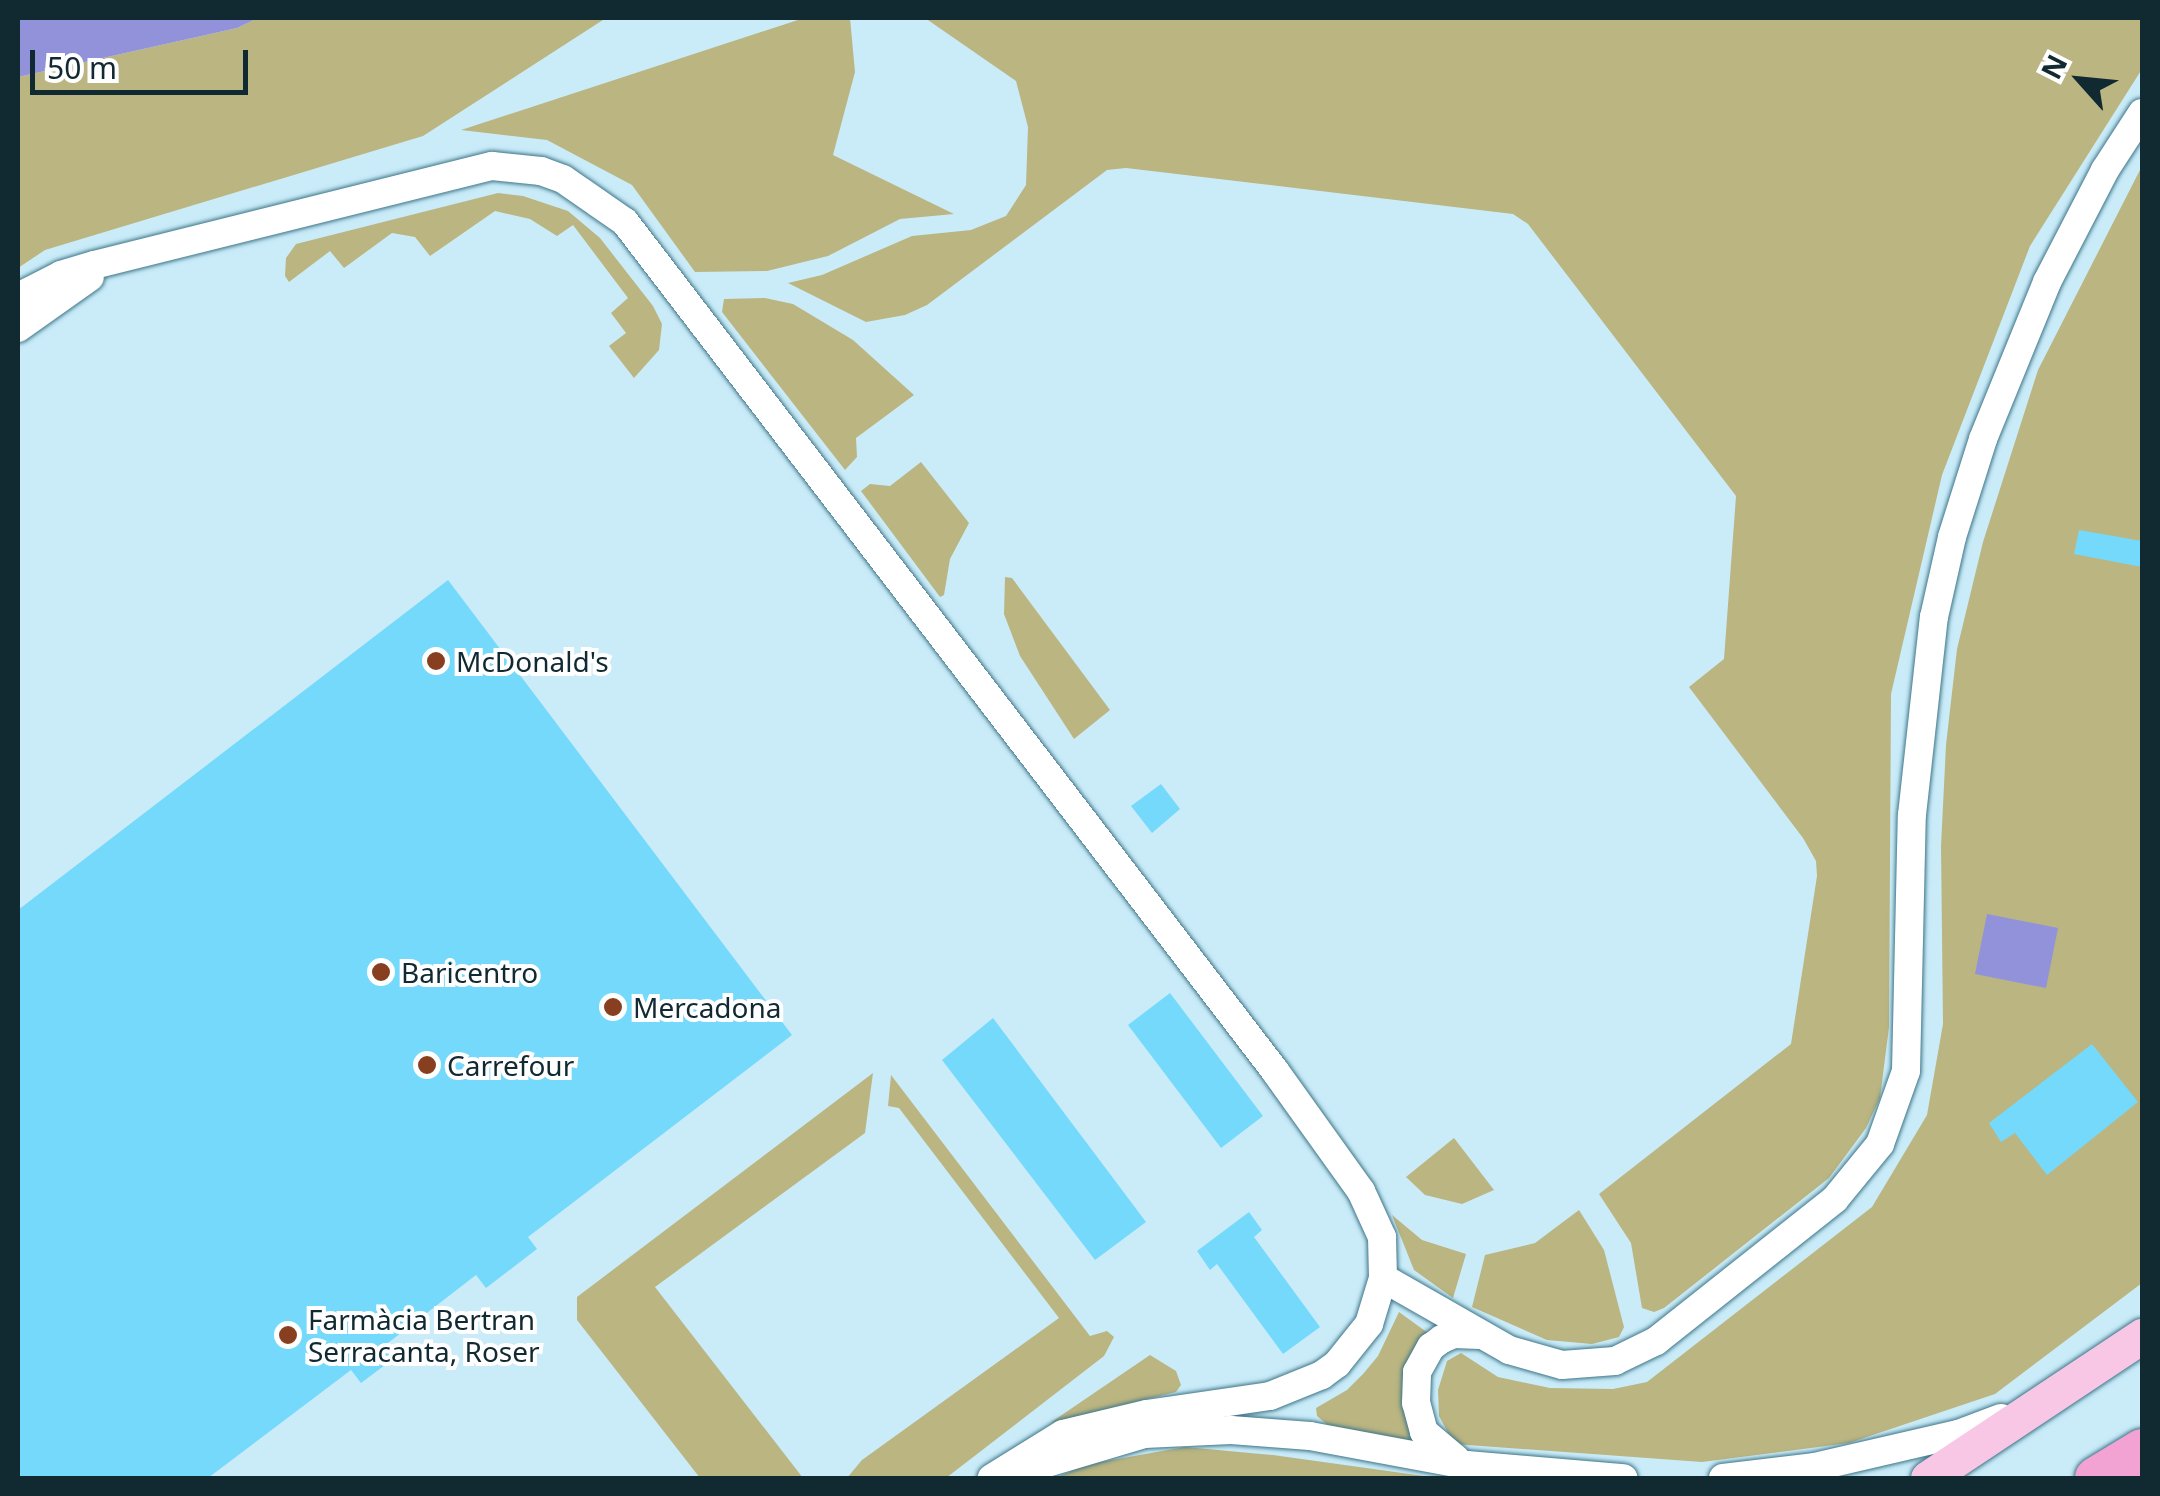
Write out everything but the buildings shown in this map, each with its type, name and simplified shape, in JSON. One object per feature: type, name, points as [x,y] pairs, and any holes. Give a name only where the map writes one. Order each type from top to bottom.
[{"type":"highway","points":[[2096,1478],[2142,1450]]},
{"type":"highway","points":[[2132,1478],[2142,1471]]},
{"type":"main road","points":[[1928,1478],[2142,1336]]},
{"type":"street","points":[[1383,1278],[1509,1350],[1562,1365],[1616,1362],[1637,1353],[1835,1199],[1880,1144],[1906,1071],[1912,815],[1934,617],[1952,538],[1983,439],[2046,282],[2105,170],[2142,113]]},
{"type":"street","points":[[18,297],[61,275],[492,166],[541,170],[585,190],[609,207],[688,302],[1339,1157],[1378,1225],[1383,1278],[1362,1335],[1337,1364],[1309,1381],[1270,1396],[1146,1414],[1063,1434],[992,1478]]},
{"type":"street","points":[[18,328],[79,283],[156,250]]},
{"type":"street","points":[[1466,1464],[1444,1454],[1424,1432],[1415,1386],[1422,1359],[1431,1347],[1454,1334],[1480,1335]]},
{"type":"street","points":[[1723,1478],[1816,1467],[1958,1434],[2021,1408],[2085,1372]]},
{"type":"street","points":[[1000,1478],[1103,1444],[1184,1430],[1310,1436],[1466,1464],[1623,1478]]},
{"type":"shaded area","points":[[258,18],[606,18],[423,136],[45,250],[18,268],[18,77],[237,28]]},
{"type":"shaded area","points":[[804,18],[850,18],[855,72],[833,155],[954,214],[900,219],[828,256],[767,271],[695,272],[632,185],[547,140],[461,130]]},
{"type":"shaded area","points":[[925,18],[2142,18],[2142,69],[2030,246],[1942,475],[1891,694],[1889,1027],[1880,1098],[1866,1128],[1829,1178],[1664,1308],[1654,1312],[1642,1308],[1631,1243],[1599,1194],[1791,1044],[1817,876],[1816,861],[1803,838],[1689,687],[1724,659],[1736,496],[1528,224],[1513,214],[1126,168],[1107,170],[927,305],[905,315],[866,322],[788,283],[822,275],[912,236],[971,230],[1006,216],[1026,185],[1028,127],[1016,81]]},
{"type":"shaded area","points":[[2142,166],[2142,1283],[1995,1394],[1849,1443],[1702,1462],[1454,1444],[1439,1416],[1438,1390],[1447,1361],[1461,1353],[1498,1377],[1550,1388],[1613,1389],[1647,1382],[1872,1207],[1927,1115],[1943,1024],[1941,846],[1946,745],[1957,649],[1983,542],[2038,370]]},
{"type":"shaded area","points":[[498,193],[523,196],[568,211],[600,238],[653,306],[662,324],[659,350],[634,378],[609,346],[626,333],[611,313],[628,298],[573,225],[557,236],[530,219],[495,211],[430,256],[415,237],[392,233],[344,268],[330,251],[289,282],[285,276],[286,258],[296,244]]},
{"type":"shaded area","points":[[765,298],[793,304],[853,340],[914,395],[856,438],[857,457],[845,470],[722,312],[724,299]]},
{"type":"shaded area","points":[[921,462],[969,523],[950,559],[944,595],[940,597],[861,491],[870,484],[890,486]]},
{"type":"shaded area","points":[[1005,577],[1012,578],[1110,710],[1074,739],[1020,656],[1004,614]]},
{"type":"shaded area","points":[[873,1073],[865,1133],[655,1287],[803,1478],[700,1478],[577,1320],[577,1297]]},
{"type":"shaded area","points":[[891,1075],[1090,1336],[1107,1331],[1114,1337],[1104,1356],[946,1478],[847,1478],[862,1460],[1059,1318],[899,1108],[888,1106]]},
{"type":"shaded area","points":[[1454,1138],[1494,1190],[1462,1204],[1425,1195],[1406,1177]]},
{"type":"shaded area","points":[[1579,1210],[1604,1250],[1624,1327],[1619,1337],[1592,1344],[1547,1340],[1472,1307],[1485,1255],[1535,1243]]},
{"type":"shaded area","points":[[1392,1215],[1422,1240],[1466,1254],[1453,1298],[1414,1270]]},
{"type":"shaded area","points":[[1399,1312],[1428,1333],[1417,1342],[1404,1374],[1405,1416],[1417,1446],[1331,1428],[1317,1416],[1316,1408],[1347,1390],[1378,1356]]},
{"type":"shaded area","points":[[1150,1355],[1176,1371],[1181,1385],[1176,1392],[1050,1423]]},
{"type":"shaded area","points":[[1185,1447],[1438,1478],[1055,1478],[1089,1464]]},
{"type":"water","points":[[18,18],[258,18],[237,28],[18,77]]},
{"type":"water","points":[[1987,914],[2058,928],[2046,988],[1975,974]]},
{"type":"place","name":"McDonald's","points":[[436,661]]},
{"type":"place","name":"Baricentro","points":[[381,972]]},
{"type":"place","name":"Mercadona","points":[[613,1007]]},
{"type":"place","name":"Carrefour","points":[[427,1065]]},
{"type":"place","name":"Farmàcia Bertran Serracanta, Roser","points":[[288,1335]]}]
